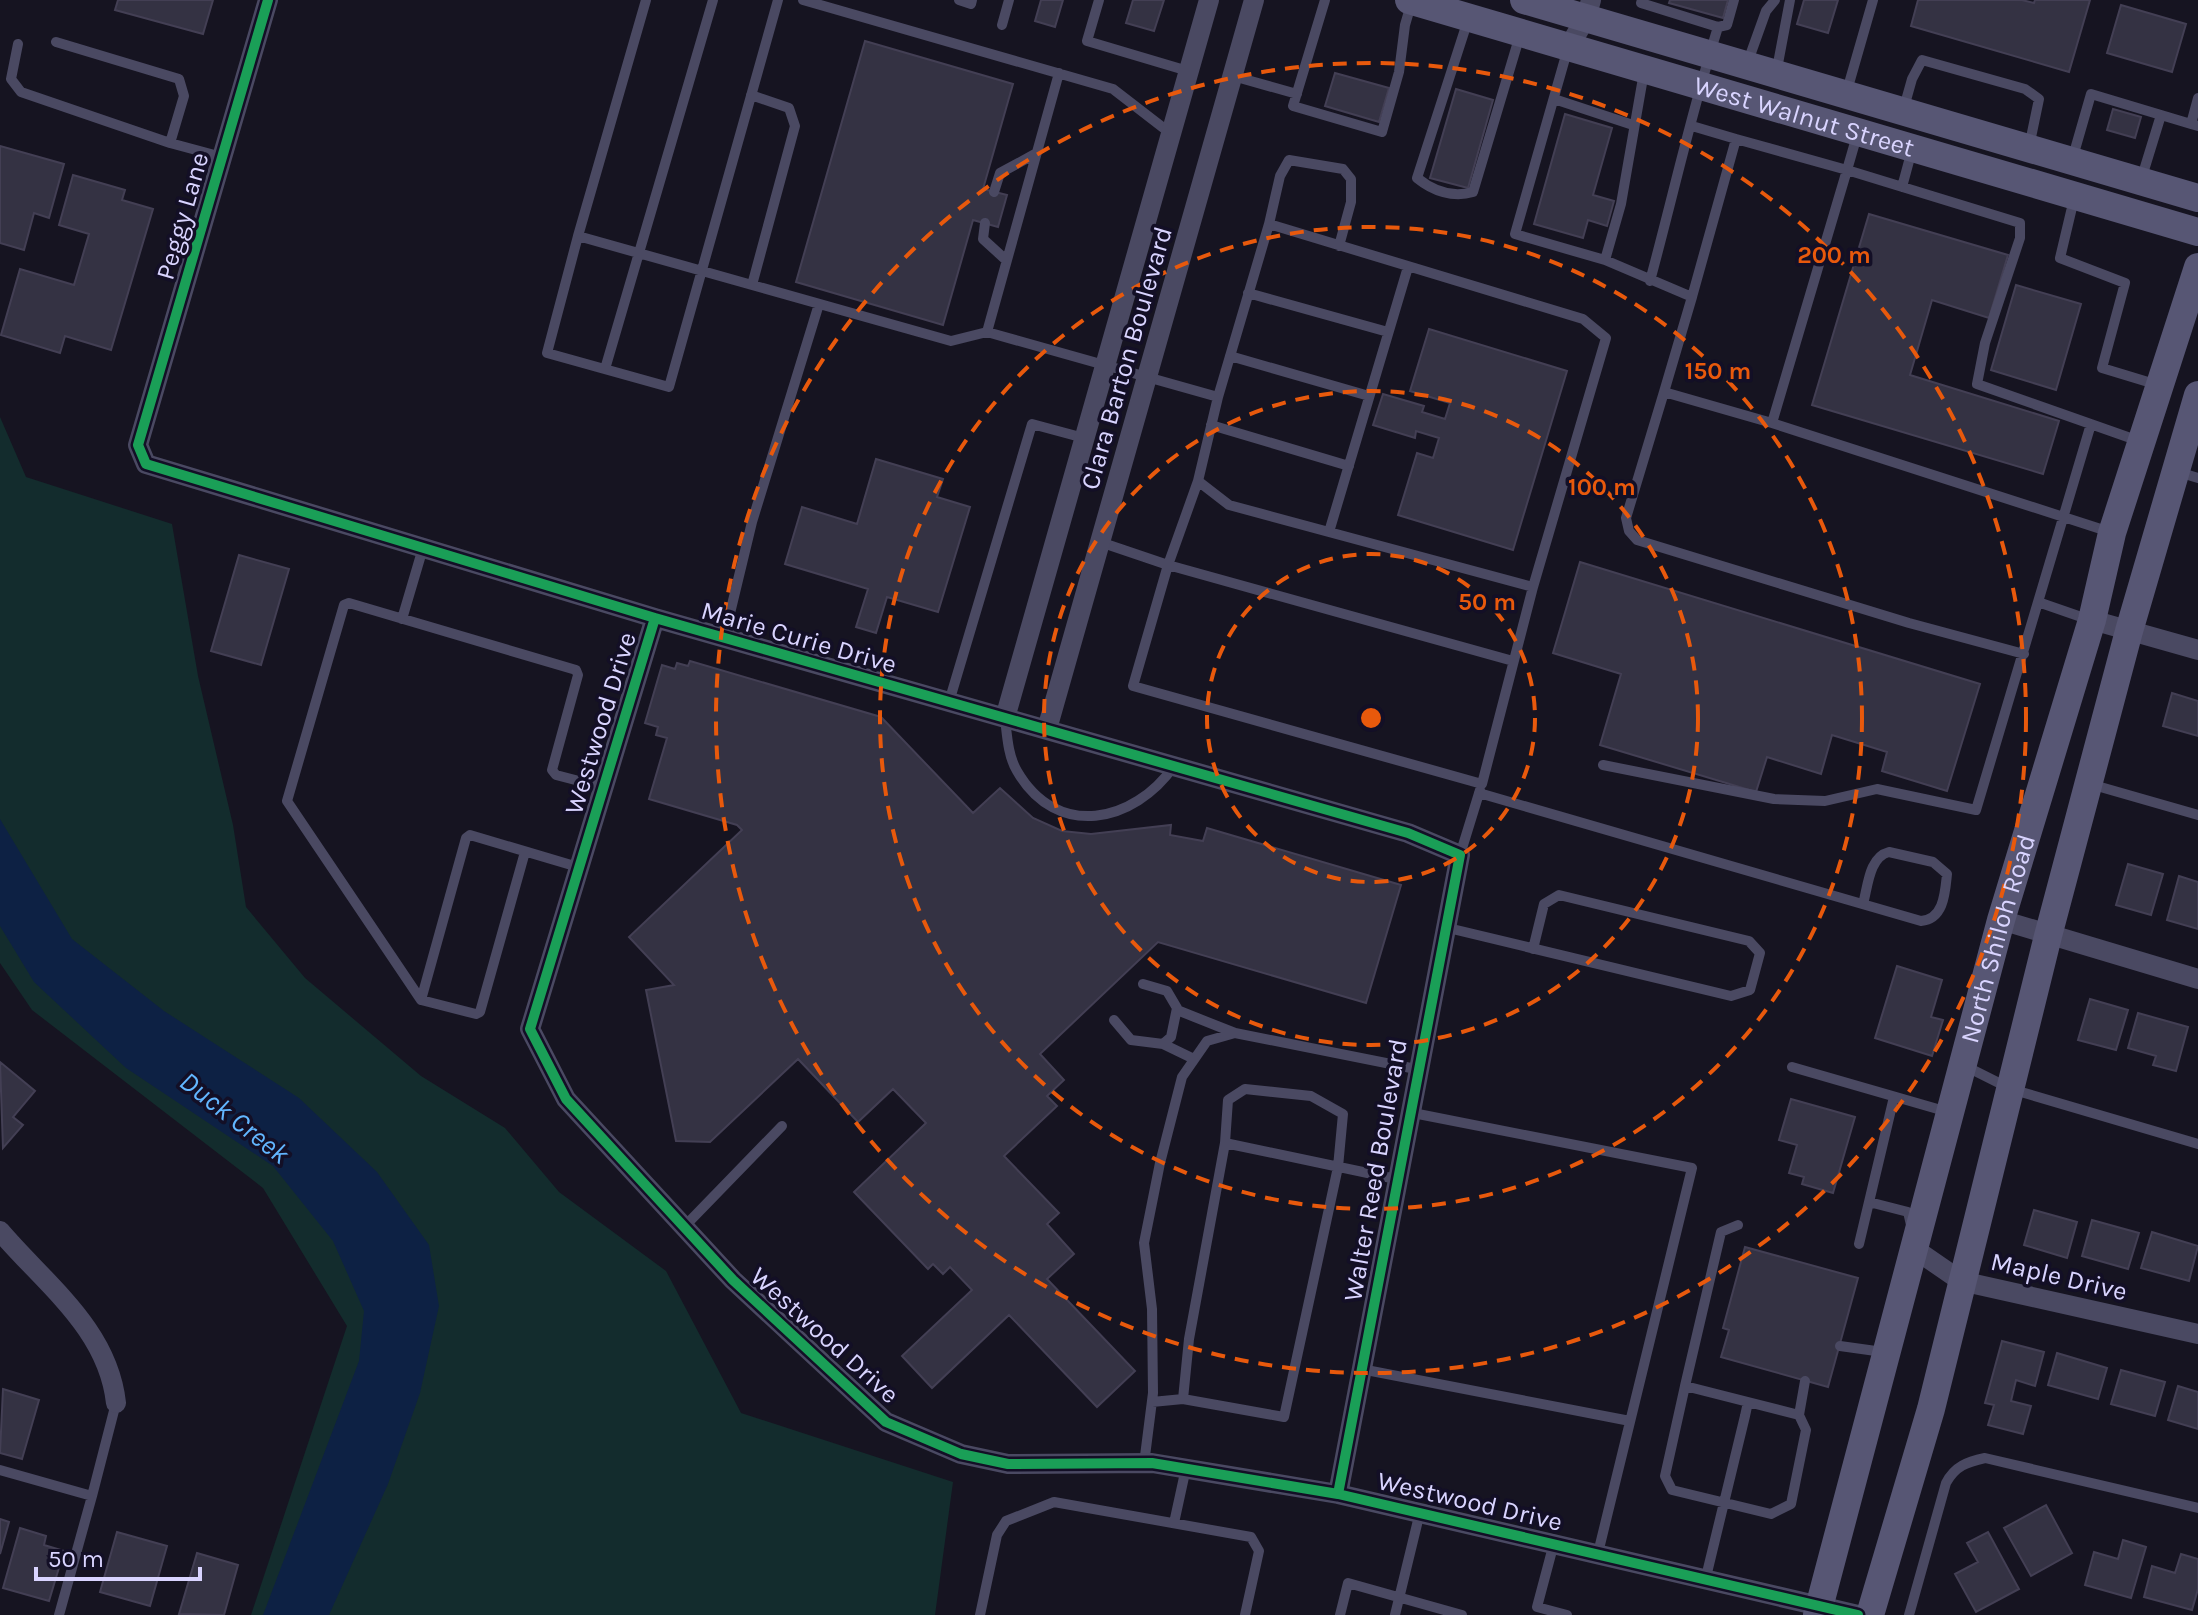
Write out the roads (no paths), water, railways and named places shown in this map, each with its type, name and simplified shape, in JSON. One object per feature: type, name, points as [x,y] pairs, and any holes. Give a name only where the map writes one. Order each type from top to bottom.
[{"type":"main road","name":"West Walnut Street","points":[[1410,0],[1699,88],[2198,232]]},
{"type":"main road","name":"West Walnut Street","points":[[1524,0],[1588,9],[1709,56],[2198,198]]},
{"type":"main road","name":"North Shiloh Road","points":[[1819,1609],[2001,920],[2092,620],[2112,533],[2198,267]]},
{"type":"main road","name":"North Shiloh Road","points":[[1870,1615],[1931,1409],[2048,936],[2129,631],[2187,475],[2198,395]]},
{"type":"street","name":"Peggy Lane","points":[[138,445],[268,0]]},
{"type":"street","name":"Clara Barton Boulevard","points":[[1005,718],[1209,0]]},
{"type":"street","name":"Clara Barton Boulevard","points":[[1047,729],[1254,0]]},
{"type":"street","points":[[1568,48],[1588,9]]},
{"type":"street","name":"Marie Curie Drive","points":[[138,445],[146,464],[655,618],[1408,833],[1460,855]]},
{"type":"street","name":"Westwood Drive","points":[[655,618],[606,788],[578,867],[530,1029],[566,1099],[733,1280],[886,1422],[961,1454],[1008,1464],[1144,1464],[1186,1468],[1338,1494],[1706,1577],[1819,1609],[1858,1615]]},
{"type":"street","points":[[2092,620],[2198,650]]},
{"type":"street","name":"Walter Reed Boulevard","points":[[1338,1494],[1416,1069],[1460,855]]},
{"type":"street","points":[[2001,920],[2198,979]]},
{"type":"street","points":[[0,1231],[82,1319],[113,1376],[116,1403]]},
{"type":"street","name":"Maple Drive","points":[[1916,1250],[1961,1281],[2198,1334]]},
{"type":"lane","points":[[646,0],[547,353],[669,387],[778,0]]},
{"type":"lane","points":[[605,369],[713,0]]},
{"type":"lane","points":[[803,0],[1113,89],[1170,133]]},
{"type":"lane","points":[[959,0],[971,4],[972,0]]},
{"type":"lane","points":[[1002,25],[1009,0]]},
{"type":"lane","points":[[1099,0],[1087,41],[1188,71]]},
{"type":"lane","points":[[1325,0],[1293,106],[1382,132],[1399,72],[1410,0]]},
{"type":"lane","points":[[1642,0],[1641,3],[1718,27],[1727,25],[1734,0]]},
{"type":"lane","points":[[1746,67],[1766,11],[1775,0]]},
{"type":"lane","points":[[1776,76],[1790,0]]},
{"type":"lane","points":[[1846,96],[1873,0]]},
{"type":"lane","points":[[1469,18],[1417,178],[1427,187],[1459,196],[1473,192],[1520,35]]},
{"type":"lane","points":[[1650,281],[1692,126],[1699,88],[1718,27]]},
{"type":"lane","points":[[56,42],[179,79],[184,96],[170,143]]},
{"type":"lane","points":[[18,44],[11,79],[21,92],[170,143],[222,157]]},
{"type":"lane","points":[[1568,48],[1515,234],[1605,260],[1692,297]]},
{"type":"lane","points":[[1903,112],[1912,79],[1922,60],[2025,89],[2039,99],[2029,149]]},
{"type":"lane","points":[[1605,260],[1621,204],[1644,70]]},
{"type":"lane","points":[[987,332],[1059,73]]},
{"type":"lane","points":[[1233,76],[1297,94]]},
{"type":"lane","points":[[2071,162],[2091,94],[2194,125],[2198,98]]},
{"type":"lane","points":[[751,95],[789,108],[795,126],[752,285]]},
{"type":"lane","points":[[1554,99],[1633,125]]},
{"type":"lane","points":[[2140,182],[2161,115]]},
{"type":"lane","points":[[1692,126],[2020,223],[2020,238],[1985,343],[1977,384],[2141,442]]},
{"type":"lane","points":[[1772,423],[1858,132]]},
{"type":"lane","points":[[1736,139],[1626,518],[1629,531],[1637,540],[1895,619],[2024,654]]},
{"type":"lane","points":[[1902,187],[1913,148]]},
{"type":"lane","points":[[994,192],[1000,173],[1035,154]]},
{"type":"lane","points":[[1339,246],[1351,202],[1351,179],[1343,169],[1289,160],[1280,176],[1218,397],[1198,481],[1168,565],[1133,686],[1480,789],[1863,904],[1921,921],[1931,920],[1939,914],[1947,874],[1933,862],[1882,853],[1875,861],[1863,904]]},
{"type":"lane","points":[[2075,196],[2060,258],[2125,283],[2102,368],[2159,386]]},
{"type":"lane","points":[[985,223],[983,239],[1006,260]]},
{"type":"lane","points":[[1269,224],[1583,319],[1606,338],[1533,587],[1460,855]]},
{"type":"lane","points":[[578,236],[951,341],[987,332],[1218,397]]},
{"type":"lane","points":[[1329,532],[1408,267]]},
{"type":"lane","points":[[1248,293],[1388,332]]},
{"type":"lane","points":[[724,638],[752,522],[819,304]]},
{"type":"lane","points":[[1230,356],[1369,396]]},
{"type":"lane","points":[[1664,392],[1772,423],[2112,533]]},
{"type":"lane","points":[[949,702],[1032,424],[1084,438]]},
{"type":"lane","points":[[1603,765],[1774,799],[1825,801],[1877,789],[1976,810],[2091,424]]},
{"type":"lane","points":[[1211,425],[1349,466]]},
{"type":"lane","points":[[1198,481],[1229,505],[1533,587]]},
{"type":"lane","points":[[1100,542],[1168,565],[1513,661]]},
{"type":"lane","points":[[402,619],[423,548]]},
{"type":"lane","points":[[2038,602],[2092,620]]},
{"type":"lane","points":[[525,852],[480,1012],[476,1014],[421,1000],[287,801],[344,605],[349,603],[576,670],[578,675],[552,770],[556,775],[606,788]]},
{"type":"lane","points":[[1005,718],[1016,770],[1034,794],[1059,810],[1088,817],[1117,813],[1144,800],[1174,766]]},
{"type":"lane","points":[[2088,783],[2198,815]]},
{"type":"lane","points":[[421,1000],[466,838],[470,835],[578,867]]},
{"type":"lane","points":[[1444,927],[1533,949],[1731,996],[1750,990],[1760,953],[1749,941],[1559,895],[1544,904],[1533,949]]},
{"type":"lane","points":[[1143,984],[1167,991],[1177,1010],[1171,1037],[1163,1044]]},
{"type":"lane","points":[[1177,1010],[1235,1033],[1416,1069]]},
{"type":"lane","points":[[1114,1020],[1131,1040],[1163,1044],[1194,1059]]},
{"type":"lane","points":[[1144,1464],[1152,1402],[1152,1309],[1144,1243],[1182,1077],[1207,1041],[1235,1033]]},
{"type":"lane","points":[[1962,1064],[2011,1089],[2198,1144]]},
{"type":"lane","points":[[1792,1067],[1950,1113]]},
{"type":"lane","points":[[1152,1402],[1183,1399],[1284,1417],[1338,1167],[1343,1114],[1311,1096],[1245,1089],[1228,1100],[1225,1143],[1189,1339],[1183,1399]]},
{"type":"lane","points":[[1859,1244],[1894,1097]]},
{"type":"lane","points":[[1408,1112],[1692,1168],[1598,1553]]},
{"type":"lane","points":[[684,1227],[782,1126]]},
{"type":"lane","points":[[1225,1143],[1396,1179]]},
{"type":"lane","points":[[1869,1202],[1908,1212],[1916,1250]]},
{"type":"lane","points":[[1738,1225],[1721,1232],[1665,1476],[1672,1490],[1771,1514],[1791,1504],[1806,1430],[1799,1415],[1805,1381]]},
{"type":"lane","points":[[1840,1346],[1889,1353]]},
{"type":"lane","points":[[1361,1369],[1630,1421]]},
{"type":"lane","points":[[1685,1386],[1799,1415]]},
{"type":"lane","points":[[1706,1577],[1748,1402]]},
{"type":"lane","points":[[59,1615],[116,1403]]},
{"type":"lane","points":[[1909,1615],[1946,1483],[1965,1462],[1985,1458],[2198,1508]]},
{"type":"lane","points":[[1174,1523],[1186,1468]]},
{"type":"lane","points":[[0,1470],[92,1496]]},
{"type":"lane","points":[[980,1615],[997,1535],[1006,1521],[1054,1502],[1251,1537],[1259,1551],[1245,1615]]},
{"type":"lane","points":[[1395,1615],[1420,1512]]},
{"type":"lane","points":[[1554,1543],[1536,1611],[1567,1615]]},
{"type":"lane","points":[[1340,1615],[1348,1583],[1462,1615]]},
{"type":"water","name":"Duck Creek","points":[[0,819],[72,939],[164,1011],[299,1098],[377,1172],[429,1245],[439,1306],[420,1393],[388,1484],[329,1615],[263,1615],[359,1361],[364,1311],[333,1241],[273,1166],[126,1068],[34,982],[0,926]]}]
